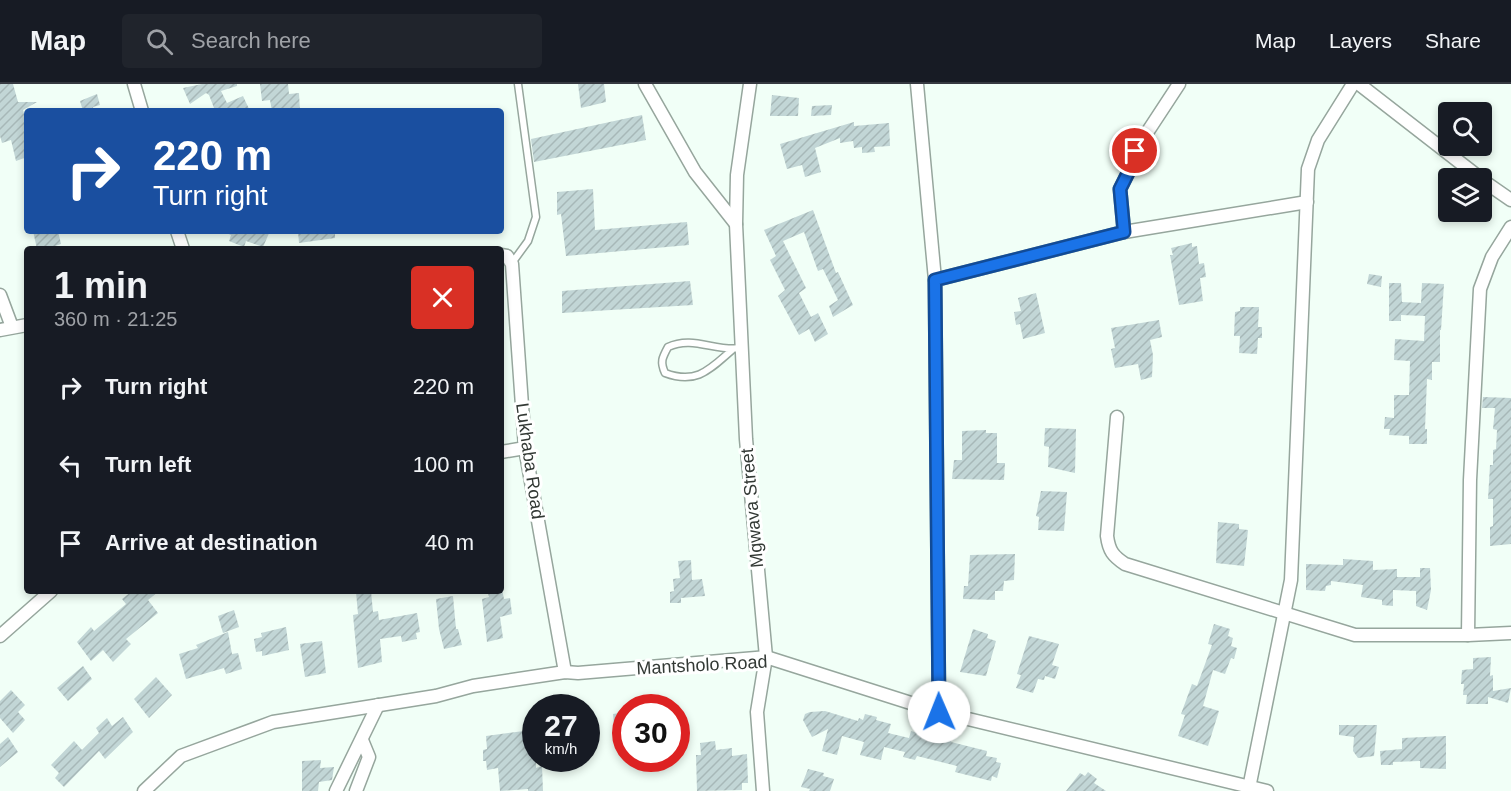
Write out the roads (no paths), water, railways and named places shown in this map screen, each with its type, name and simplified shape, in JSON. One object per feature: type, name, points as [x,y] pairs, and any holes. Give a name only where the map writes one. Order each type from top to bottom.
[{"type":"street","points":[[134,84],[141,108]]},
{"type":"street","points":[[645,84],[695,172],[736,225]]},
{"type":"street","name":"Mgwava Street","points":[[750,84],[737,175],[736,349],[766,657],[757,712],[763,791]]},
{"type":"street","points":[[917,84],[935,280],[939,712]]},
{"type":"street","points":[[1124,232],[1120,189],[1135,151],[1179,84]]},
{"type":"street","points":[[1249,788],[1291,580],[1308,169],[1318,140],[1353,84]]},
{"type":"street","points":[[1359,84],[1467,168]]},
{"type":"street","points":[[1492,187],[1511,200]]},
{"type":"street","points":[[935,280],[1124,232],[1307,202]]},
{"type":"street","points":[[1468,635],[1470,480],[1480,289],[1492,256],[1511,227]]},
{"type":"street","points":[[504,256],[507,256],[512,264]]},
{"type":"street","name":"Lukhaba Road","points":[[512,264],[525,448],[565,672]]},
{"type":"street","points":[[0,295],[6,329],[24,326]]},
{"type":"street","points":[[1117,417],[1107,536],[1108,547],[1113,556],[1125,564],[1355,635],[1511,633]]},
{"type":"street","points":[[504,452],[525,448]]},
{"type":"street","points":[[0,636],[48,594]]},
{"type":"street","name":"Mantsholo Road","points":[[144,791],[181,756],[273,722],[436,696],[473,686],[565,672],[578,673],[766,657],[939,712],[1267,791]]},
{"type":"street","points":[[336,791],[378,705]]},
{"type":"street","points":[[356,791],[369,757],[362,740]]},
{"type":"lane","points":[[512,264],[528,241],[536,217],[518,84]]},
{"type":"lane","points":[[685,341],[736,349],[706,372],[697,376],[675,377],[666,373],[662,366],[661,359],[668,347],[685,341]]}]
